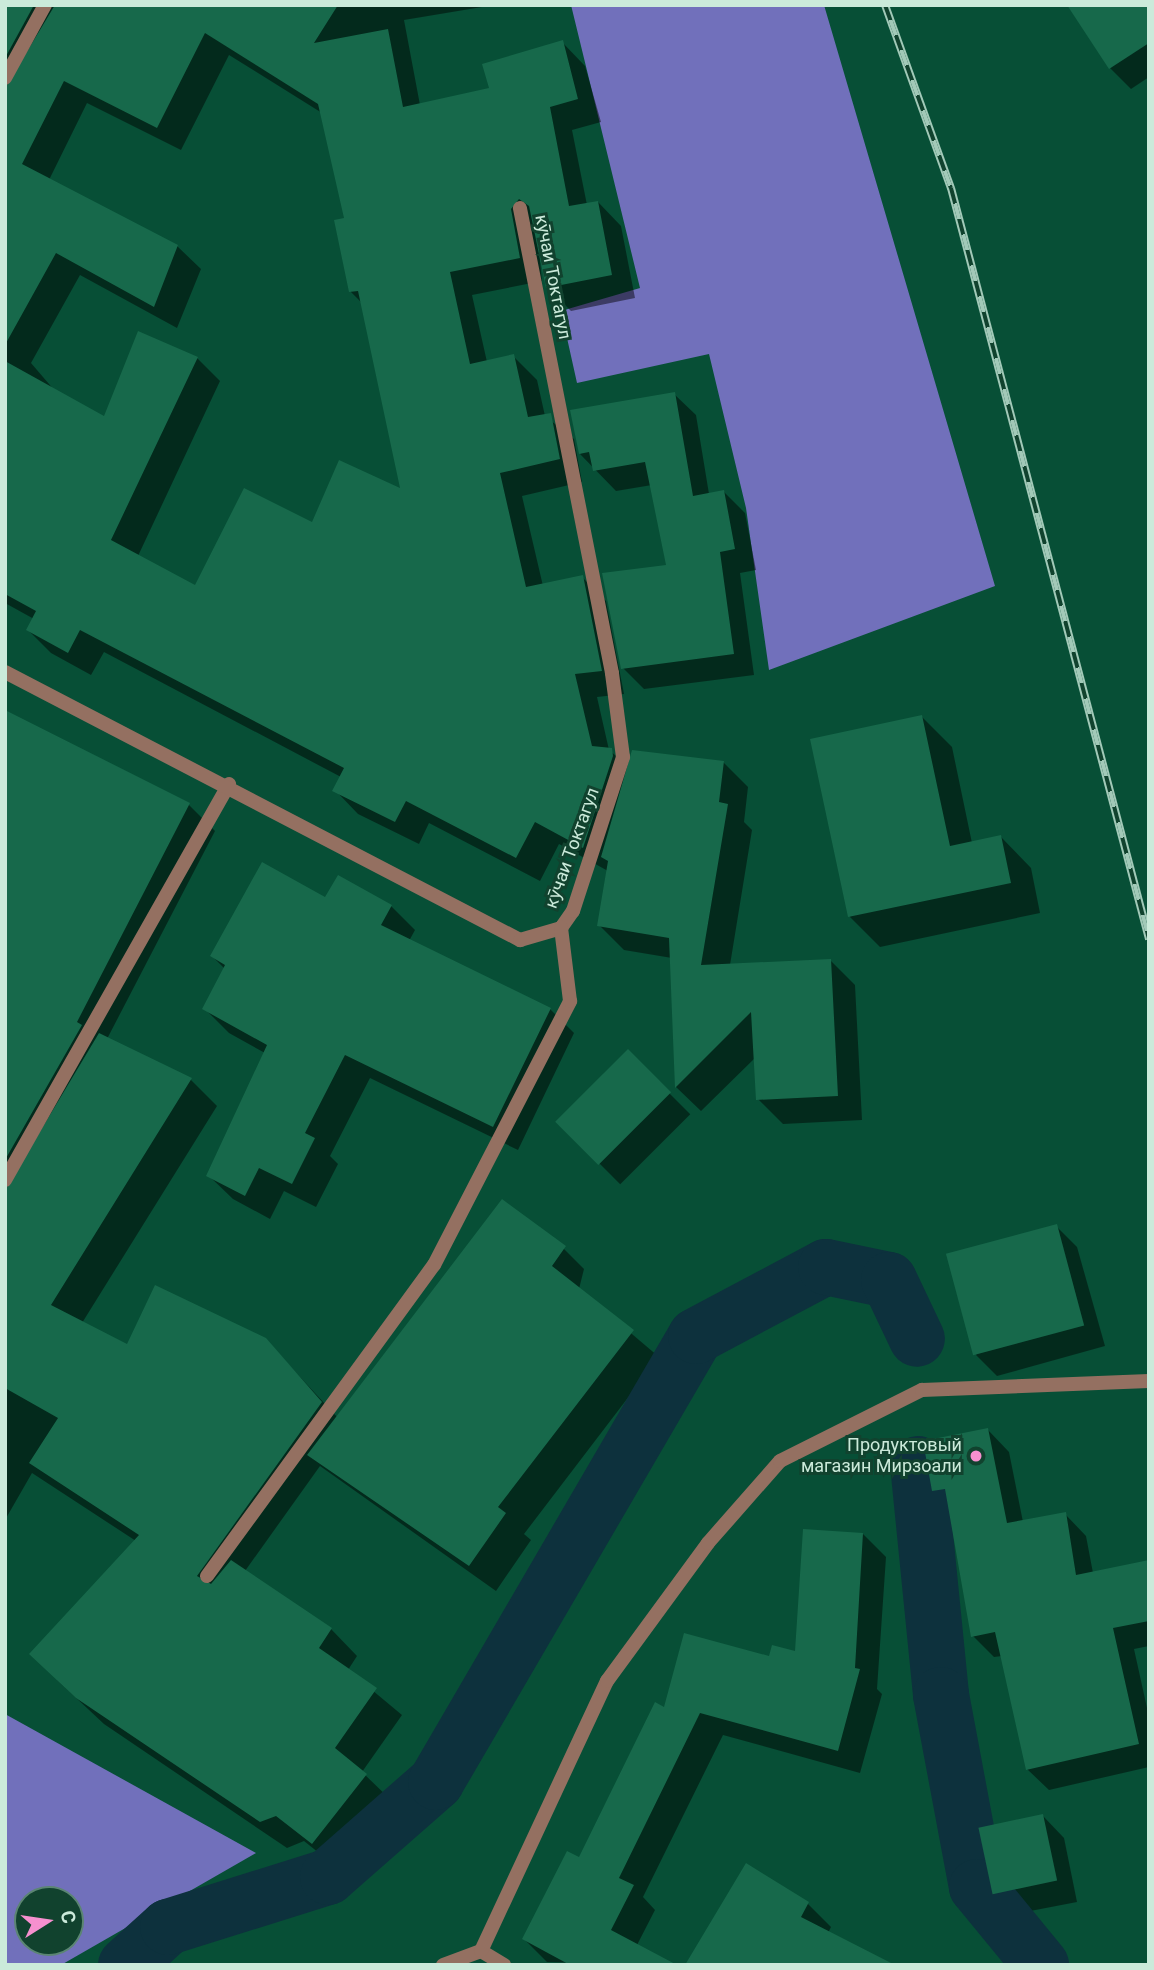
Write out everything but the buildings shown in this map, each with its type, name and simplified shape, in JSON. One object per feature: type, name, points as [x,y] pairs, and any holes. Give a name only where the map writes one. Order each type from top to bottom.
[{"type":"street","points":[[5,79],[45,5]]},
{"type":"street","name":"кӯчаи Токтагул","points":[[5,672],[229,784],[520,940],[561,928],[573,911],[623,757],[612,673],[520,208]]},
{"type":"street","points":[[5,1180],[229,784]]},
{"type":"street","points":[[207,1576],[434,1265],[570,1001],[561,928]]},
{"type":"street","points":[[443,1965],[481,1951],[607,1682],[708,1542],[780,1461],[922,1390],[1149,1381]]},
{"type":"street","points":[[481,1951],[503,1965]]},
{"type":"shaded area","points":[[571,5],[824,5],[995,586],[769,670],[746,508],[709,354],[577,383],[561,311],[640,288]]},
{"type":"shaded area","points":[[5,1714],[256,1853],[84,1952],[84,1886],[14,1886],[14,1956],[77,1956],[61,1965],[5,1965]]},
{"type":"waterway","points":[[126,1965],[168,1927],[328,1877],[436,1782],[696,1336],[826,1267],[889,1280],[917,1339]]},
{"type":"waterway","points":[[918,1464],[941,1695],[977,1887],[1041,1965]]},
{"type":"railway","points":[[885,5],[951,188],[1149,939]]},
{"type":"place","name":"Продуктовый магазин Мирзоали","points":[[976,1456]]}]
